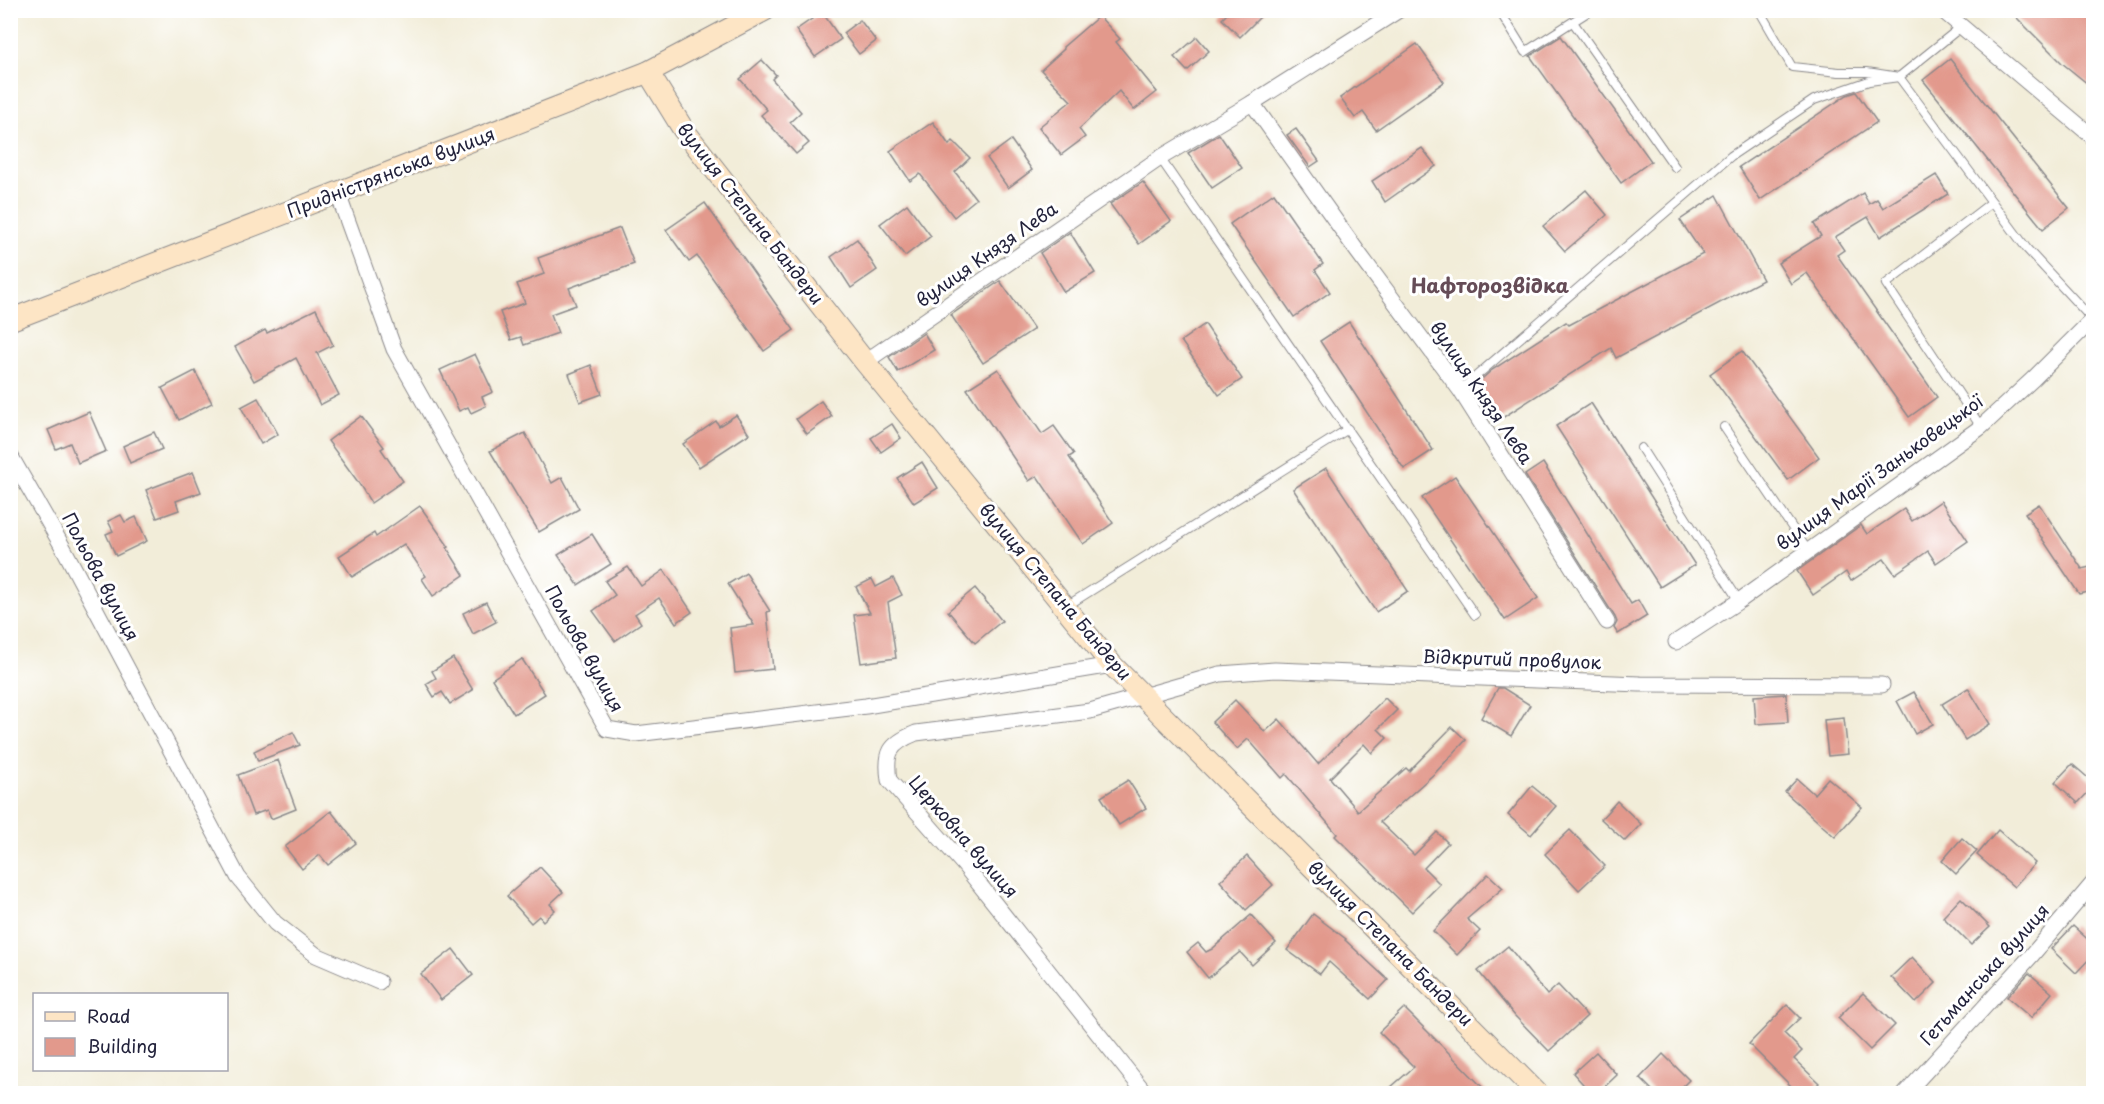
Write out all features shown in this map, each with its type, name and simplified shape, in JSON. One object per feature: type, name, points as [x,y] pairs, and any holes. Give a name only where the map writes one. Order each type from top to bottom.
[{"type":"street","name":"Придністрянська вулиця","points":[[10,320],[648,72],[765,10]]},
{"type":"street","name":"вулиця Князя Лева","points":[[866,362],[1160,158],[1399,10]]},
{"type":"street","points":[[1942,10],[2094,138]]},
{"type":"street","name":"вулиця Степана Бандери","points":[[648,72],[682,129],[866,362],[1112,665],[1538,1094]]},
{"type":"street","name":"вулиця Князя Лева","points":[[1252,103],[1460,390],[1607,622]]},
{"type":"street","name":"Польова вулиця","points":[[338,194],[394,349],[607,729],[636,734],[866,706],[1112,665]]},
{"type":"street","name":"вулиця Марії Заньковецької","points":[[1676,642],[1738,601],[1981,427],[2093,319]]},
{"type":"street","name":"Польова вулиця","points":[[10,455],[65,551],[238,877],[275,923],[316,955],[379,982]]},
{"type":"street","name":"Відкритий провулок","points":[[1143,695],[1220,674],[1275,670],[1640,684],[1881,685]]},
{"type":"street","name":"Церковна вулиця","points":[[1143,695],[1090,711],[916,733],[902,739],[890,750],[886,763],[889,780],[964,865],[1146,1094]]},
{"type":"street","name":"Гетьманська вулиця","points":[[1905,1094],[2032,955],[2094,882]]},
{"type":"lane","points":[[1499,10],[1525,51],[1591,10]]},
{"type":"lane","points":[[1759,10],[1792,66],[1839,72],[1883,73],[1899,77],[2027,249],[2093,319]]},
{"type":"lane","points":[[1573,22],[1675,167]]},
{"type":"lane","points":[[1460,390],[1731,156],[1814,100],[1869,81],[1899,77],[1961,27]]},
{"type":"lane","points":[[1160,158],[1475,615]]},
{"type":"lane","points":[[1981,427],[1886,284],[1992,202]]},
{"type":"lane","points":[[1724,427],[1808,551]]},
{"type":"lane","points":[[1064,608],[1348,429]]},
{"type":"lane","points":[[1641,448],[1738,601]]},
{"type":"building","points":[[1231,10],[1267,10],[1240,37],[1222,19]]},
{"type":"building","points":[[2009,10],[2094,10],[2094,89],[2062,63]]},
{"type":"building","points":[[822,12],[841,39],[815,57],[796,30]]},
{"type":"building","points":[[1099,16],[1120,39],[1116,42],[1157,92],[1134,110],[1119,91],[1079,129],[1085,137],[1061,155],[1039,127],[1071,101],[1041,70],[1064,49],[1063,47]]},
{"type":"building","points":[[860,20],[876,41],[859,54],[843,33]]},
{"type":"building","points":[[1561,36],[1651,161],[1621,183],[1530,56]]},
{"type":"building","points":[[1197,37],[1209,51],[1187,71],[1174,57]]},
{"type":"building","points":[[1417,44],[1444,82],[1376,130],[1363,112],[1355,118],[1340,98]]},
{"type":"building","points":[[1950,59],[2069,208],[2043,229],[1923,80]]},
{"type":"building","points":[[762,60],[776,75],[772,79],[801,112],[790,122],[809,143],[796,154],[761,115],[767,110],[740,79]]},
{"type":"building","points":[[1856,92],[1877,122],[1760,200],[1739,167],[1847,95]]},
{"type":"building","points":[[933,122],[949,145],[953,141],[970,158],[955,172],[976,199],[954,217],[920,174],[910,181],[890,151]]},
{"type":"building","points":[[1296,129],[1319,161],[1310,167],[1287,135]]},
{"type":"building","points":[[1219,134],[1242,168],[1212,188],[1188,153]]},
{"type":"building","points":[[1011,140],[1032,170],[1008,188],[987,158]]},
{"type":"building","points":[[1422,148],[1436,166],[1385,202],[1372,181]]},
{"type":"building","points":[[1936,175],[1948,194],[1880,237],[1868,217],[1835,237],[1844,250],[1837,255],[1937,397],[1909,417],[1807,273],[1791,284],[1778,263],[1821,236],[1814,224],[1863,193],[1869,204],[1877,199],[1883,208]]},
{"type":"building","points":[[1143,182],[1171,221],[1139,244],[1110,204]]},
{"type":"building","points":[[1586,190],[1607,215],[1565,251],[1543,226]]},
{"type":"building","points":[[1274,193],[1323,264],[1315,270],[1330,292],[1294,317],[1230,224]]},
{"type":"building","points":[[1717,195],[1763,280],[1616,358],[1611,348],[1499,420],[1475,385],[1492,370],[1566,322],[1569,325],[1703,254],[1680,220]]},
{"type":"building","points":[[705,203],[794,330],[764,351],[697,256],[689,262],[666,230]]},
{"type":"building","points":[[907,204],[931,236],[905,256],[880,224]]},
{"type":"building","points":[[620,228],[634,264],[569,288],[576,305],[551,314],[558,333],[524,345],[521,337],[511,340],[500,312],[525,303],[517,284],[544,274],[538,258]]},
{"type":"building","points":[[1070,232],[1095,273],[1064,292],[1040,253]]},
{"type":"building","points":[[857,239],[877,270],[851,288],[831,257]]},
{"type":"building","points":[[1000,281],[1034,329],[983,363],[951,315]]},
{"type":"building","points":[[316,309],[333,345],[317,353],[339,395],[320,405],[296,358],[254,381],[235,347],[265,330],[267,333]]},
{"type":"building","points":[[1349,322],[1433,450],[1404,469],[1320,341]]},
{"type":"building","points":[[1205,324],[1242,379],[1219,395],[1181,341]]},
{"type":"building","points":[[924,333],[934,350],[898,372],[889,357]]},
{"type":"building","points":[[1742,351],[1819,457],[1788,480],[1710,374]]},
{"type":"building","points":[[475,354],[493,392],[482,397],[486,406],[471,413],[468,407],[459,411],[440,370]]},
{"type":"building","points":[[591,365],[602,394],[580,402],[569,374]]},
{"type":"building","points":[[998,369],[1042,434],[1054,426],[1074,454],[1069,457],[1113,523],[1083,544],[1037,476],[1029,481],[967,389]]},
{"type":"building","points":[[195,371],[212,403],[179,420],[162,388]]},
{"type":"building","points":[[258,398],[278,434],[261,444],[241,407]]},
{"type":"building","points":[[821,401],[832,416],[807,434],[796,419]]},
{"type":"building","points":[[1591,403],[1695,565],[1660,587],[1556,426]]},
{"type":"building","points":[[89,412],[106,451],[78,463],[70,443],[56,449],[48,430]]},
{"type":"building","points":[[736,415],[749,434],[699,467],[683,444],[716,421],[719,426]]},
{"type":"building","points":[[361,416],[384,447],[381,449],[403,481],[371,503],[328,441]]},
{"type":"building","points":[[892,424],[901,438],[881,452],[871,438]]},
{"type":"building","points":[[154,432],[162,449],[130,463],[123,446]]},
{"type":"building","points":[[525,433],[552,483],[562,477],[579,509],[539,532],[490,451]]},
{"type":"building","points":[[922,462],[938,488],[914,503],[897,478]]},
{"type":"building","points":[[1543,463],[1631,604],[1638,600],[1647,616],[1618,634],[1614,628],[1617,622],[1615,617],[1525,475]]},
{"type":"building","points":[[1326,468],[1408,591],[1376,612],[1293,489]]},
{"type":"building","points":[[193,472],[201,492],[176,501],[179,510],[157,518],[146,490]]},
{"type":"building","points":[[1455,476],[1538,598],[1505,620],[1422,498]]},
{"type":"building","points":[[1941,501],[1968,541],[1936,563],[1928,551],[1895,574],[1884,559],[1851,581],[1846,572],[1813,595],[1797,571],[1861,525],[1867,534],[1904,509],[1912,521]]},
{"type":"building","points":[[2039,504],[2082,569],[2094,566],[2094,591],[2079,594],[2025,513]]},
{"type":"building","points":[[420,506],[449,547],[447,548],[464,575],[433,596],[422,579],[426,576],[404,544],[352,577],[339,556],[374,533],[376,537]]},
{"type":"building","points":[[121,515],[125,522],[136,517],[147,541],[116,556],[106,534],[113,531],[108,521]]},
{"type":"building","points":[[592,534],[611,564],[578,585],[558,555]]},
{"type":"building","points":[[628,567],[641,586],[664,570],[692,612],[676,623],[659,598],[635,614],[641,623],[615,641],[593,611],[615,595],[605,581]]},
{"type":"building","points":[[746,573],[770,611],[767,612],[773,669],[735,673],[730,628],[754,625],[728,584]]},
{"type":"building","points":[[893,578],[902,595],[888,602],[896,658],[861,663],[854,615],[870,613],[856,587],[872,579],[876,587]]},
{"type":"building","points":[[975,588],[1002,621],[975,643],[948,611]]},
{"type":"building","points":[[486,602],[496,622],[473,634],[463,613]]},
{"type":"building","points":[[453,658],[473,690],[450,704],[442,692],[434,697],[426,684],[436,678],[432,671]]},
{"type":"building","points":[[522,659],[545,694],[514,714],[492,679]]},
{"type":"building","points":[[1498,688],[1503,688],[1530,705],[1511,736],[1481,718]]},
{"type":"building","points":[[1968,688],[1990,724],[1965,740],[1942,704]]},
{"type":"building","points":[[1914,692],[1933,724],[1915,734],[1897,701]]},
{"type":"building","points":[[1786,694],[1788,722],[1756,724],[1754,696]]},
{"type":"building","points":[[1385,698],[1397,710],[1378,729],[1387,738],[1372,753],[1364,744],[1330,778],[1358,811],[1406,768],[1409,771],[1452,727],[1466,740],[1435,773],[1380,822],[1414,855],[1437,832],[1448,843],[1424,868],[1440,884],[1412,912],[1335,836],[1337,834],[1286,774],[1282,778],[1248,739],[1237,749],[1212,722],[1235,700],[1265,732],[1279,719],[1318,764]]},
{"type":"building","points":[[1844,718],[1848,754],[1828,756],[1824,720]]},
{"type":"building","points":[[293,732],[300,745],[258,761],[254,751]]},
{"type":"building","points":[[278,760],[296,809],[271,819],[267,810],[253,815],[238,775]]},
{"type":"building","points":[[2072,764],[2094,783],[2094,786],[2078,803],[2055,782]]},
{"type":"building","points":[[1828,778],[1862,807],[1835,837],[1785,792],[1797,779],[1814,794]]},
{"type":"building","points":[[1128,780],[1146,808],[1119,825],[1101,797]]},
{"type":"building","points":[[1532,786],[1556,806],[1531,835],[1508,815]]},
{"type":"building","points":[[1617,801],[1641,824],[1625,841],[1601,819]]},
{"type":"building","points":[[331,811],[356,843],[328,865],[320,855],[302,869],[285,847]]},
{"type":"building","points":[[1570,830],[1605,866],[1579,890],[1545,854]]},
{"type":"building","points":[[1998,830],[2035,863],[2014,887],[1977,855]]},
{"type":"building","points":[[1962,838],[1977,851],[1956,874],[1942,861]]},
{"type":"building","points":[[1247,856],[1273,885],[1246,910],[1220,881]]},
{"type":"building","points":[[540,867],[563,892],[550,904],[555,910],[543,921],[539,916],[531,923],[507,896]]},
{"type":"building","points":[[1488,874],[1503,888],[1467,919],[1480,931],[1457,955],[1433,931]]},
{"type":"building","points":[[1961,898],[1990,927],[1971,945],[1943,917]]},
{"type":"building","points":[[1313,914],[1346,939],[1388,980],[1370,999],[1329,962],[1320,974],[1287,950]]},
{"type":"building","points":[[1251,915],[1276,943],[1252,965],[1240,952],[1208,978],[1187,952],[1198,943],[1206,952],[1212,949]]},
{"type":"building","points":[[2073,926],[2094,945],[2094,954],[2076,973],[2051,949]]},
{"type":"building","points":[[1508,946],[1547,995],[1558,985],[1587,1016],[1549,1051],[1515,1016],[1478,971]]},
{"type":"building","points":[[453,949],[473,975],[441,1000],[421,974]]},
{"type":"building","points":[[1912,957],[1936,983],[1916,1003],[1891,977]]},
{"type":"building","points":[[2029,973],[2052,993],[2031,1018],[2007,997]]},
{"type":"building","points":[[1863,993],[1895,1025],[1870,1050],[1838,1018]]},
{"type":"building","points":[[1787,1005],[1800,1018],[1784,1033],[1802,1051],[1794,1059],[1819,1083],[1808,1094],[1799,1094],[1749,1044]]},
{"type":"building","points":[[1404,1008],[1489,1094],[1383,1094],[1414,1067],[1379,1032]]},
{"type":"building","points":[[1596,1052],[1617,1075],[1597,1094],[1592,1094],[1573,1073]]},
{"type":"building","points":[[1663,1054],[1689,1080],[1675,1094],[1656,1094],[1640,1078]]},
{"type":"district","name":"Нафторозвідка","points":[[1490,286]]}]
